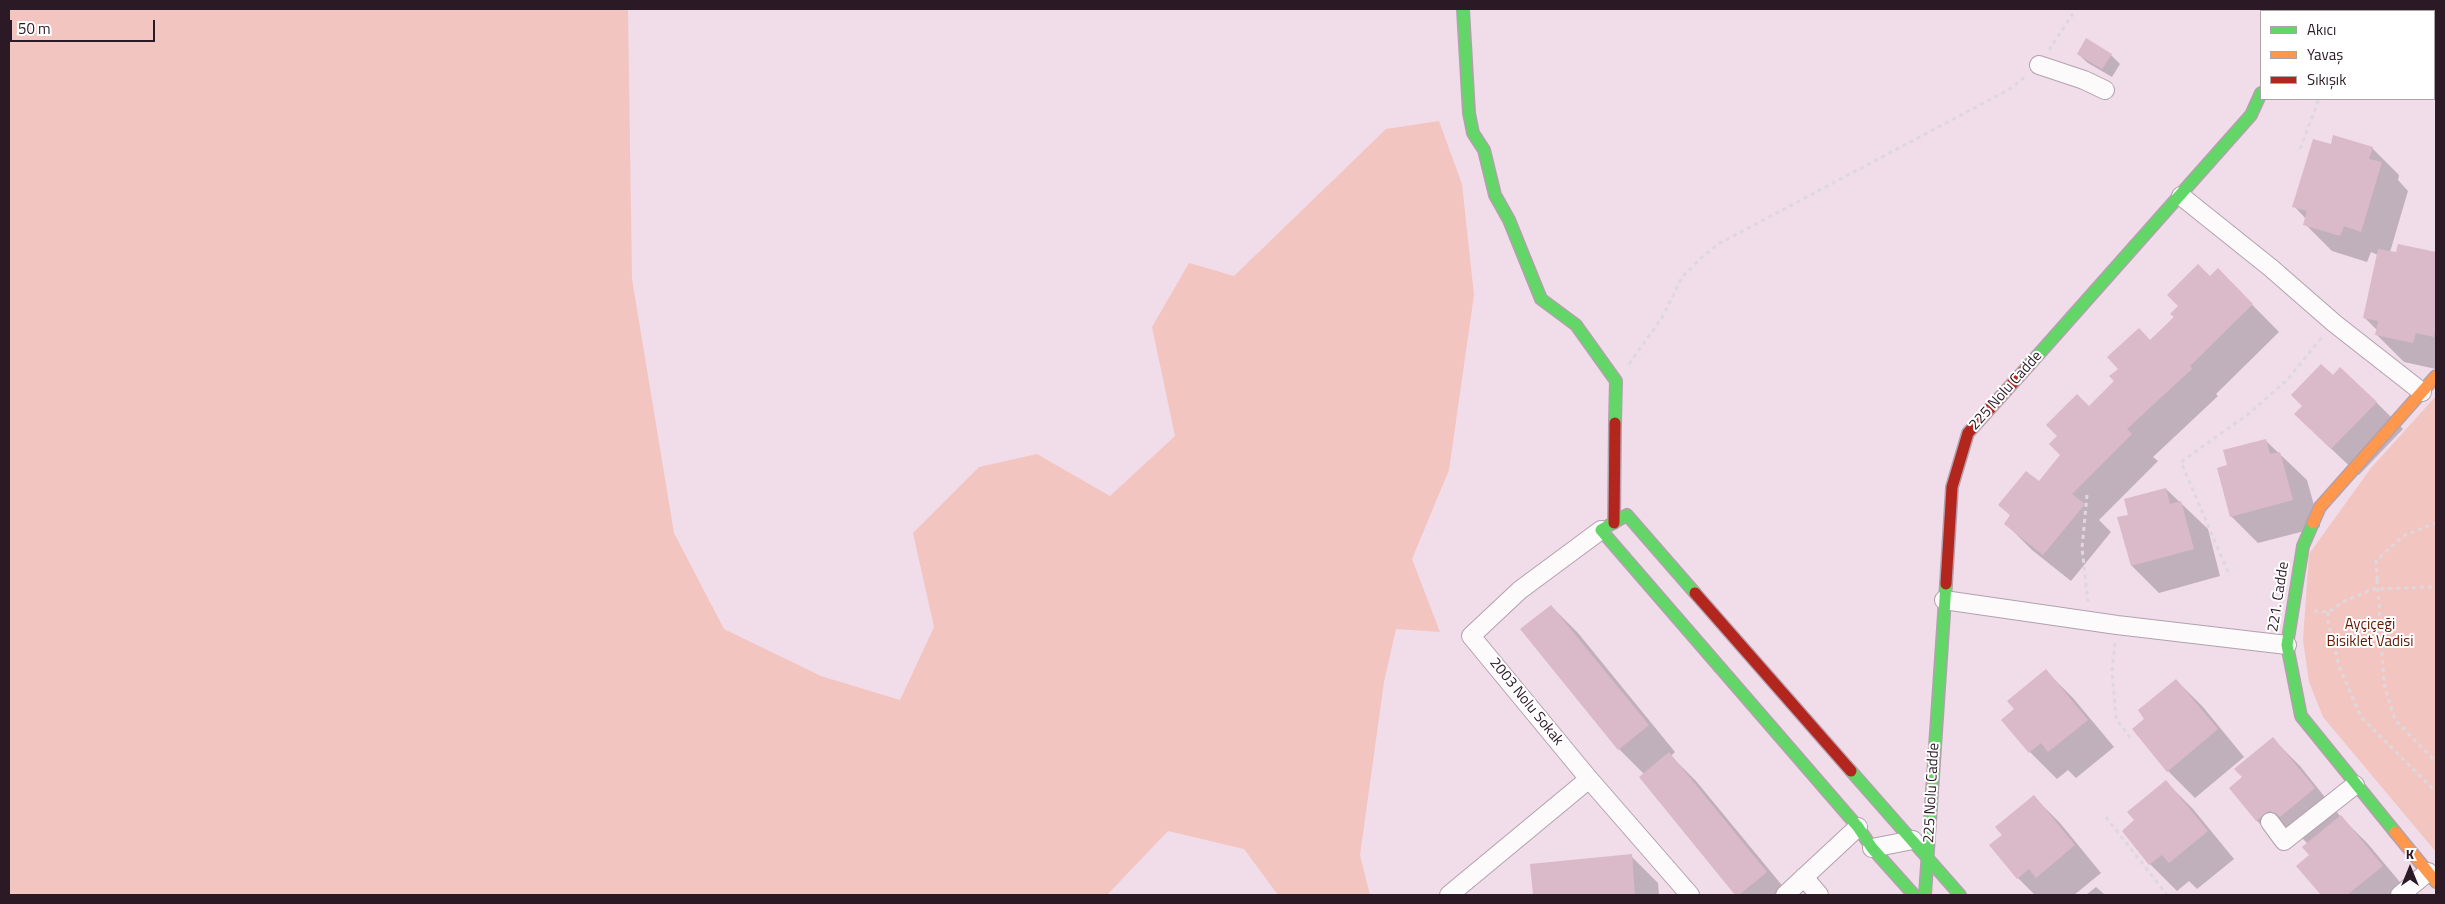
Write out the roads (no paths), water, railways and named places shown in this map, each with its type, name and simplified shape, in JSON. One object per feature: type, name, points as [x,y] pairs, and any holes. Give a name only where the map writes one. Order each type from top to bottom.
[{"type":"street","points":[[1463,9],[1469,113],[1473,133],[1484,150],[1495,195],[1509,220],[1541,299],[1576,325],[1616,381],[1608,526],[1858,826],[1872,848],[1914,895]]},
{"type":"street","points":[[2039,65],[2084,80],[2105,90]]},
{"type":"street","name":"225 Nolu Cadde","points":[[1925,895],[1952,487],[1968,432],[2181,196],[2251,115],[2260,95]]},
{"type":"street","points":[[2181,196],[2271,268],[2334,323],[2422,392]]},
{"type":"street","name":"221. Cadde","points":[[2432,877],[2300,716],[2287,644],[2303,546],[2320,507],[2436,376]]},
{"type":"street","points":[[1608,526],[1627,515],[1929,857],[1960,895]]},
{"type":"street","name":"2003 Nolu Sokak","points":[[1608,526],[1520,590],[1471,636],[1589,779],[1690,895]]},
{"type":"street","points":[[1944,600],[2117,625],[2287,644]]},
{"type":"street","points":[[1449,895],[1589,779]]},
{"type":"street","points":[[2270,822],[2284,841],[2355,785]]},
{"type":"street","points":[[1785,895],[1858,826]]},
{"type":"street","points":[[1872,848],[1913,840]]},
{"type":"street","points":[[1804,877],[1819,895]]},
{"type":"street","points":[[2400,895],[2432,877]]},
{"type":"park label","name":"Ayçiçeği Bisiklet Vadisi","points":[[2370,634]]}]
